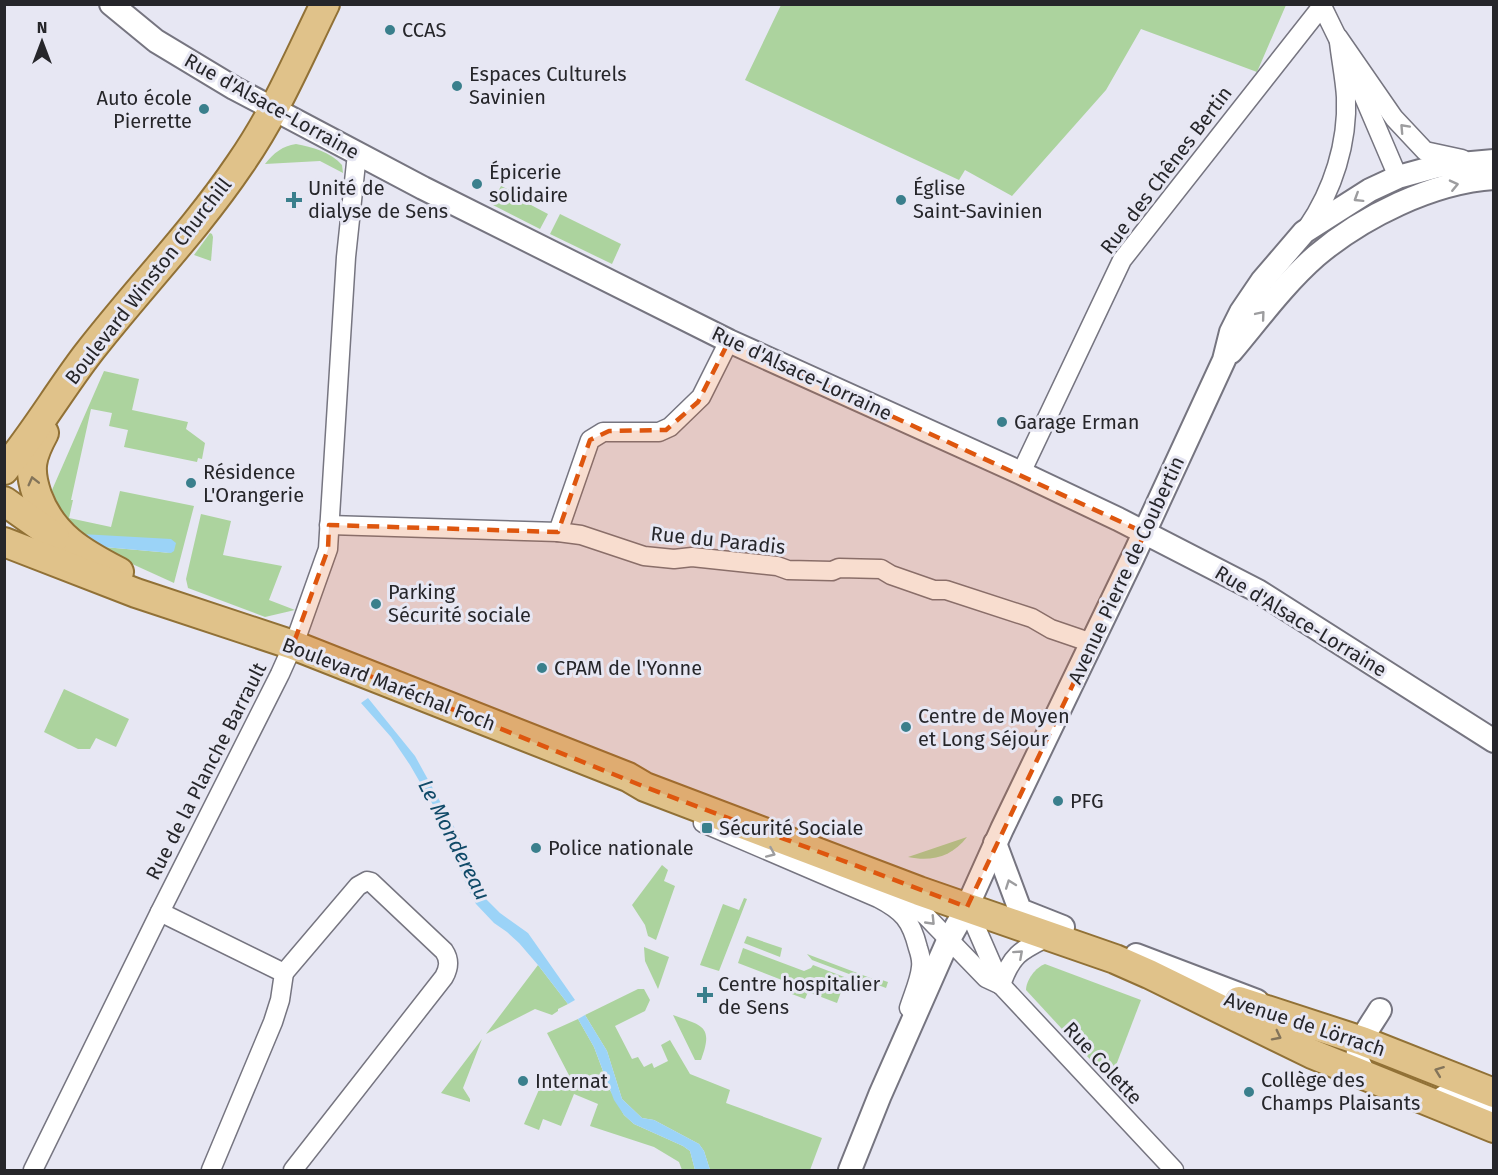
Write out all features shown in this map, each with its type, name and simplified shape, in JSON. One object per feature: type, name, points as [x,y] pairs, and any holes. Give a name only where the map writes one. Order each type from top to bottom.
[{"type":"main road","name":"Boulevard Winston Churchill","points":[[12,461],[86,357],[242,162],[274,110],[326,4]]},
{"type":"main road","points":[[86,357],[37,447],[31,465],[32,479],[44,514],[60,535],[99,562],[224,623]]},
{"type":"main road","name":"Boulevard Maréchal Foch","points":[[4,501],[147,597]]},
{"type":"main road","name":"Boulevard Maréchal Foch","points":[[4,513],[112,585]]},
{"type":"main road","name":"Boulevard Maréchal Foch","points":[[4,542],[112,585],[293,645],[628,777],[645,787],[967,907]]},
{"type":"main road","name":"Avenue de Lörrach","points":[[967,907],[1149,974],[1362,1041],[1494,1093]]},
{"type":"main road","name":"Avenue de Lörrach","points":[[1149,974],[1312,1054],[1494,1128]]},
{"type":"street","name":"Rue d'Alsace-Lorraine","points":[[111,4],[156,41],[274,110],[360,155],[729,341],[1021,473],[1258,591],[1494,741]]},
{"type":"street","points":[[1322,5],[1398,177],[1420,195]]},
{"type":"street","name":"Rue des Chênes Bertin","points":[[1021,473],[1125,256],[1322,5]]},
{"type":"street","points":[[1338,37],[1425,161],[1420,195]]},
{"type":"street","points":[[1304,232],[1321,206],[1334,178],[1343,133],[1346,99],[1338,37]]},
{"type":"street","name":"Rue de la Planche Barrault","points":[[33,1170],[293,645],[328,549],[346,257],[356,163],[360,155]]},
{"type":"street","name":"Avenue Pierre de Coubertin","points":[[850,1170],[880,1095],[948,941],[967,907],[995,843],[1144,533],[1224,360],[1231,332],[1240,312],[1277,262],[1304,232],[1370,190],[1425,161],[1438,166],[1494,160]]},
{"type":"street","name":"Avenue Pierre de Coubertin","points":[[1224,360],[1278,295],[1315,257],[1336,240],[1378,214],[1420,195],[1456,184],[1494,178]]},
{"type":"street","points":[[558,532],[590,440],[609,431],[659,432],[670,427],[701,397],[729,341]]},
{"type":"street","name":"Rue du Paradis","points":[[329,525],[558,532],[581,535],[644,556],[674,560],[692,557],[777,566],[788,570],[881,569],[933,590],[946,590],[1032,618],[1051,629],[1092,643]]},
{"type":"street","name":"Boulevard Maréchal Foch","points":[[628,777],[654,802],[878,898],[896,908],[908,921],[915,935]]},
{"type":"street","points":[[995,843],[1020,910],[1362,1041]]},
{"type":"street","name":"Boulevard Maréchal Foch","points":[[810,850],[830,871],[912,906],[926,916],[948,941]]},
{"type":"street","points":[[211,1170],[273,1022],[280,1000],[284,973],[358,886],[367,881],[371,882],[444,951],[448,969],[293,1170]]},
{"type":"street","name":"Rue Colette","points":[[967,907],[1000,985]]},
{"type":"street","points":[[160,912],[284,973]]},
{"type":"street","name":"Avenue Pierre de Coubertin","points":[[880,1095],[921,969],[915,935]]},
{"type":"street","points":[[1000,985],[1007,968],[1019,951],[1050,936]]},
{"type":"street","name":"Rue Colette","points":[[948,941],[986,978],[1000,985],[1174,1170]]},
{"type":"street","points":[[1380,1010],[1362,1041],[1358,1058],[1368,1076],[1411,1083],[1461,1104],[1490,1103],[1494,1100]]},
{"type":"highlighted area","points":[[729,341],[1145,533],[967,907],[645,787],[293,645],[328,549],[329,525],[558,532],[590,440],[609,431],[666,430],[698,402]]},
{"type":"green space","points":[[781,4],[1286,5],[1257,72],[1141,29],[1106,90],[1012,196],[965,170],[959,180],[745,80]]},
{"type":"green space","points":[[296,144],[327,153],[342,165],[343,173],[320,161],[265,164],[279,151]]},
{"type":"green space","points":[[501,186],[533,201],[531,205],[548,214],[540,229],[491,204]]},
{"type":"green space","points":[[560,214],[621,244],[612,264],[550,234]]},
{"type":"green space","points":[[210,233],[213,237],[211,261],[194,255]]},
{"type":"green space","points":[[104,371],[139,379],[132,410],[188,422],[186,429],[205,443],[202,459],[198,458],[197,462],[124,447],[128,430],[109,426],[112,413],[91,409],[69,518],[111,527],[120,491],[194,506],[174,583],[130,563],[104,547],[171,553],[81,534],[65,521],[52,490]]},
{"type":"green space","points":[[201,514],[231,521],[223,555],[282,566],[269,600],[295,610],[265,617],[188,588],[186,579]]},
{"type":"green space","points":[[64,689],[129,719],[116,747],[96,738],[90,749],[78,749],[44,732]]},
{"type":"green space","points":[[967,837],[955,849],[940,856],[925,859],[908,857]]},
{"type":"green space","points":[[662,865],[668,870],[664,881],[675,886],[656,940],[648,936],[645,925],[632,905]]},
{"type":"green space","points":[[744,898],[747,899],[719,971],[700,965],[723,904],[739,910]]},
{"type":"green space","points":[[747,936],[782,948],[780,957],[744,943]]},
{"type":"green space","points":[[644,947],[669,957],[658,989],[645,961]]},
{"type":"green space","points":[[743,948],[804,971],[813,965],[860,983],[858,986],[845,981],[837,1003],[808,992],[805,999],[784,991],[787,982],[738,963]]},
{"type":"green space","points":[[807,954],[881,982],[882,980],[888,982],[886,988],[812,960]]},
{"type":"green space","points":[[1045,964],[1141,1000],[1110,1081],[1026,990],[1032,974]]},
{"type":"green space","points":[[538,965],[568,1004],[552,1015],[535,1009],[486,1034]]},
{"type":"green space","points":[[638,989],[644,989],[650,1000],[645,1011],[615,1026],[632,1059],[638,1057],[644,1067],[652,1063],[654,1068],[668,1061],[661,1045],[670,1040],[690,1074],[730,1090],[726,1103],[822,1138],[810,1170],[710,1170],[704,1151],[699,1144],[654,1120],[642,1118],[622,1099],[607,1051],[585,1015]]},
{"type":"green space","points":[[673,1015],[703,1028],[706,1040],[701,1060],[695,1060]]},
{"type":"green space","points":[[578,1019],[594,1047],[610,1090],[624,1115],[634,1124],[690,1151],[695,1170],[682,1170],[679,1162],[654,1147],[590,1126],[598,1104],[574,1094],[561,1126],[543,1119],[539,1130],[524,1124],[541,1085],[553,1090],[572,1081],[547,1033]]},
{"type":"green space","points":[[482,1039],[463,1088],[470,1102],[441,1093]]},
{"type":"water","points":[[81,534],[171,539],[176,543],[171,553],[104,547]]},
{"type":"water","name":"Le Mondereau","points":[[368,698],[415,756],[458,834],[475,883],[485,898],[500,913],[528,933],[575,1000],[568,1004],[519,943],[494,923],[476,904],[440,817],[391,737],[361,703]]},
{"type":"water","points":[[585,1015],[607,1051],[622,1099],[642,1118],[654,1120],[699,1144],[704,1151],[710,1170],[695,1170],[690,1151],[634,1124],[624,1115],[614,1100],[594,1047],[578,1019]]},
{"type":"place","name":"CCAS","points":[[390,30]]},
{"type":"place","name":"Espaces Culturels Savinien","points":[[457,86]]},
{"type":"place","name":"Auto école Pierrette","points":[[204,109]]},
{"type":"place","name":"Épicerie solidaire","points":[[477,184]]},
{"type":"place","name":"Unité de dialyse de Sens","points":[[294,200]]},
{"type":"place","name":"Église Saint-Savinien","points":[[901,200]]},
{"type":"place","name":"Garage Erman","points":[[1002,422]]},
{"type":"place","name":"Résidence L'Orangerie","points":[[191,483]]},
{"type":"place","name":"Parking Sécurité sociale","points":[[376,604]]},
{"type":"place","name":"CPAM de l'Yonne","points":[[542,668]]},
{"type":"place","name":"Centre de Moyen et Long Séjour","points":[[906,727]]},
{"type":"place","name":"PFG","points":[[1058,801]]},
{"type":"place","name":"Sécurité Sociale","points":[[707,828]]},
{"type":"place","name":"Police nationale","points":[[536,848]]},
{"type":"place","name":"Centre hospitalier de Sens","points":[[705,995]]},
{"type":"place","name":"Internat","points":[[523,1081]]},
{"type":"place","name":"Collège des Champs Plaisants","points":[[1249,1092]]}]
